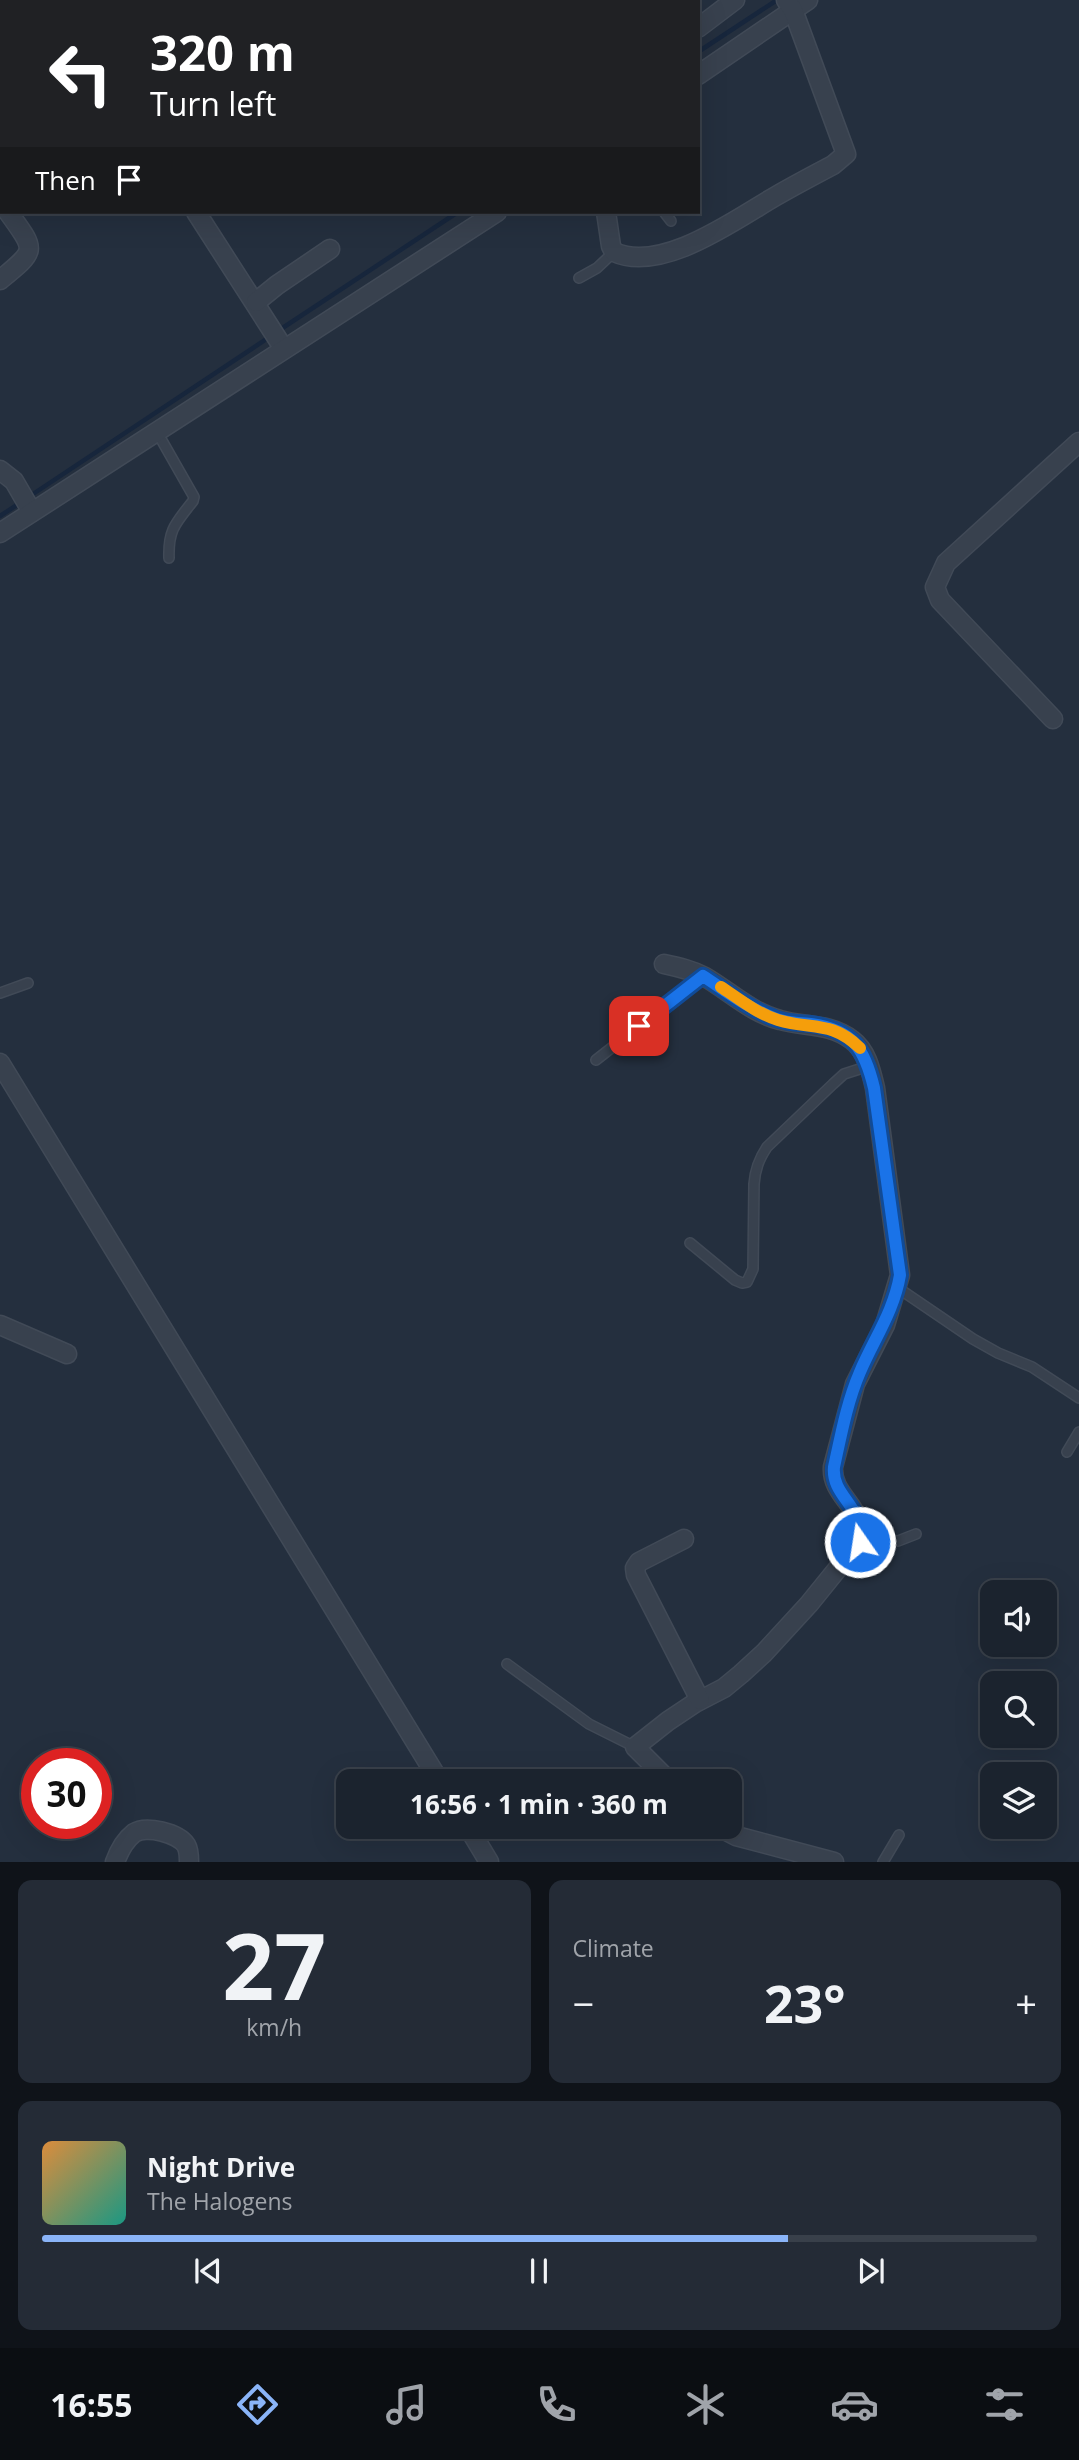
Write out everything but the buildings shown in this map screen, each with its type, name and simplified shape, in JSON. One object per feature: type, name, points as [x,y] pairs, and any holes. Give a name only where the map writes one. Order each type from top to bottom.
[{"type":"street","points":[[700,26],[735,0]]},
{"type":"street","points":[[606,214],[614,252],[629,258],[677,250],[712,234],[833,165],[846,154],[793,3],[700,73]]},
{"type":"street","points":[[0,280],[26,259],[30,252],[29,242],[9,214]]},
{"type":"street","points":[[197,214],[284,349]]},
{"type":"street","points":[[0,533],[30,507],[157,432],[495,214]]},
{"type":"street","points":[[256,302],[330,249]]},
{"type":"street","points":[[1053,719],[940,600],[935,587],[946,564],[1079,442]]},
{"type":"street","points":[[7,475],[30,507]]},
{"type":"street","points":[[657,1769],[635,1747],[668,1721],[724,1688],[764,1653],[860,1542],[862,1531],[859,1519],[837,1485],[833,1476],[834,1467],[855,1384],[885,1325],[898,1288],[900,1268],[874,1088],[869,1066],[860,1048],[843,1035],[813,1024],[776,1020],[703,976],[664,964]]},
{"type":"street","points":[[1,1067],[432,1769]]},
{"type":"street","points":[[0,1325],[67,1354]]},
{"type":"street","points":[[684,1539],[639,1562],[635,1568],[636,1575],[700,1700]]},
{"type":"street","points":[[115,1861],[124,1843],[135,1833],[146,1829],[160,1831],[180,1840],[187,1846],[189,1861]]},
{"type":"street","points":[[742,1838],[834,1861]]},
{"type":"street","points":[[475,1839],[489,1861]]},
{"type":"lane","points":[[666,214],[671,221]]},
{"type":"lane","points":[[579,278],[597,268],[614,252]]},
{"type":"lane","points":[[157,432],[194,497],[172,530],[169,558]]},
{"type":"lane","points":[[596,1060],[703,976]]},
{"type":"lane","points":[[0,993],[28,983]]},
{"type":"lane","points":[[690,1243],[735,1280],[747,1282],[753,1269],[754,1184],[755,1170],[760,1158],[767,1147],[844,1074],[869,1066]]},
{"type":"lane","points":[[898,1288],[973,1339],[1032,1367],[1079,1398]]},
{"type":"lane","points":[[1067,1452],[1079,1432]]},
{"type":"lane","points":[[860,1542],[898,1541],[916,1534]]},
{"type":"lane","points":[[507,1664],[589,1724],[635,1747]]},
{"type":"lane","points":[[883,1861],[899,1835]]},
{"type":"waterway","points":[[700,51],[777,0]]},
{"type":"waterway","points":[[278,331],[455,214]]},
{"type":"waterway","points":[[27,498],[271,336]]},
{"type":"waterway","points":[[0,516],[20,503]]},
{"type":"slow traffic","points":[[721,987],[776,1020],[813,1024],[834,1030],[860,1048]]},
{"type":"route","points":[[639,1026],[703,976],[776,1020],[813,1024],[834,1030],[860,1048],[869,1066],[900,1275],[885,1325],[855,1384],[834,1467],[833,1476],[837,1485],[859,1519],[862,1531],[860,1542]]}]
